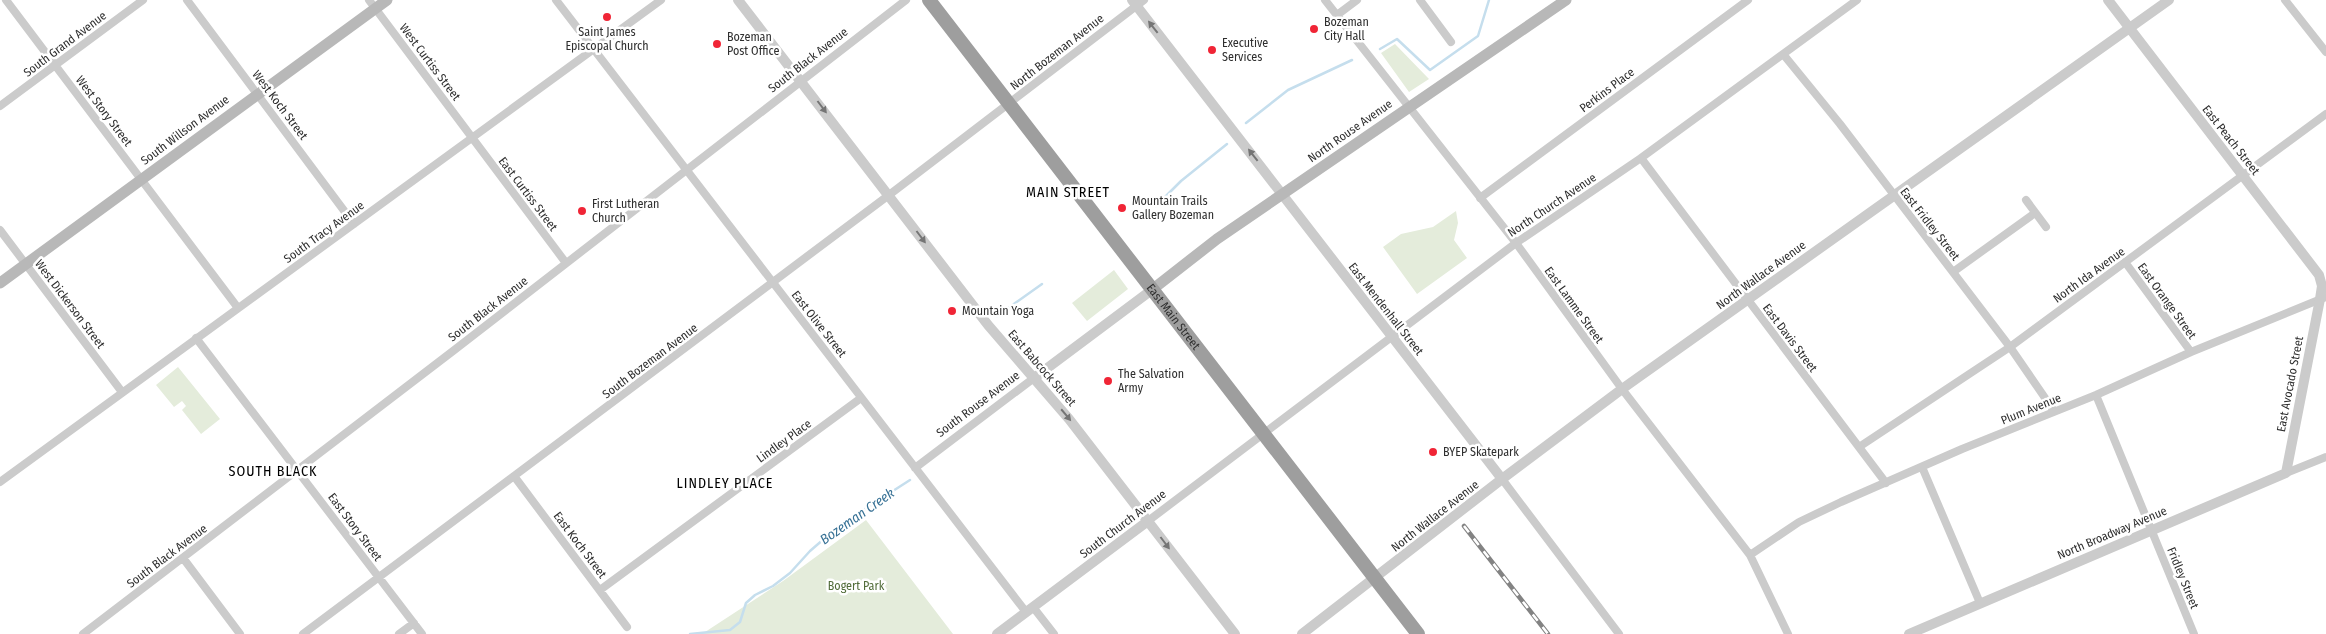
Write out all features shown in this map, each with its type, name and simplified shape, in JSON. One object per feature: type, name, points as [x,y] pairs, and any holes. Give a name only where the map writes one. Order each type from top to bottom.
[{"type":"highway","name":"East Main Street","points":[[929,0],[1418,634]]},
{"type":"main road","name":"South Willson Avenue","points":[[0,283],[258,94],[372,4],[388,0]]},
{"type":"main road","name":"North Rouse Avenue","points":[[1153,289],[1218,239],[1566,0]]},
{"type":"street","name":"West Story Street","points":[[6,0],[238,308]]},
{"type":"street","name":"South Grand Avenue","points":[[0,106],[143,0]]},
{"type":"street","name":"West Koch Street","points":[[187,0],[354,224]]},
{"type":"street","name":"East Olive Street","points":[[556,0],[915,468],[1030,610],[1054,634]]},
{"type":"street","name":"South Tracy Avenue","points":[[0,482],[661,0]]},
{"type":"street","name":"East Babcock Street","points":[[738,0],[801,79],[988,324],[1070,419],[1235,634]]},
{"type":"street","name":"South Black Avenue","points":[[83,634],[298,471],[801,79],[906,0]]},
{"type":"street","name":"East Lamme Street","points":[[1325,0],[1516,244],[1622,389],[1750,555],[1788,634]]},
{"type":"street","points":[[1337,15],[1357,0]]},
{"type":"street","points":[[1420,0],[1451,42]]},
{"type":"street","name":"Perkins Place","points":[[1480,198],[1748,0]]},
{"type":"street","name":"North Church Avenue","points":[[1264,434],[1391,336],[1516,244],[1640,158],[1857,0]]},
{"type":"street","name":"East Peach Street","points":[[2108,0],[2319,275],[2323,298]]},
{"type":"street","name":"North Wallace Avenue","points":[[1302,634],[1622,389],[2169,0]]},
{"type":"street","points":[[2285,0],[2326,52]]},
{"type":"street","name":"North Bozeman Avenue","points":[[1009,104],[1137,2]]},
{"type":"street","name":"East Mendenhall Street","points":[[1137,2],[1619,634]]},
{"type":"street","name":"West Curtiss Street","points":[[372,4],[473,138]]},
{"type":"street","name":"East Fridley Street","points":[[1784,54],[2010,347],[2054,411]]},
{"type":"street","name":"South Bozeman Avenue","points":[[303,634],[1009,104]]},
{"type":"street","name":"North Ida Avenue","points":[[1859,447],[2010,347],[2326,114]]},
{"type":"street","name":"East Curtiss Street","points":[[473,138],[566,263]]},
{"type":"street","name":"East Davis Street","points":[[1640,158],[1886,483]]},
{"type":"street","points":[[2026,200],[2046,227]]},
{"type":"street","points":[[1953,272],[2035,212]]},
{"type":"street","name":"West Dickerson Street","points":[[0,230],[122,392]]},
{"type":"street","name":"East Orange Street","points":[[2126,262],[2191,352]]},
{"type":"street","name":"South Rouse Avenue","points":[[915,468],[1153,289]]},
{"type":"street","name":"Plum Avenue","points":[[1750,555],[1799,522],[1922,467],[2096,395],[2191,352],[2323,298]]},
{"type":"street","name":"East Avocado Street","points":[[2286,474],[2323,298]]},
{"type":"street","name":"East Story Street","points":[[196,338],[422,634]]},
{"type":"street","points":[[2096,395],[2152,530]]},
{"type":"street","name":"Lindley Place","points":[[600,590],[861,398]]},
{"type":"street","name":"South Church Avenue","points":[[997,634],[1264,434]]},
{"type":"street","name":"North Broadway Avenue","points":[[1909,634],[2326,457]]},
{"type":"street","points":[[1922,467],[1980,603]]},
{"type":"street","name":"East Koch Street","points":[[514,476],[628,627]]},
{"type":"street","name":"Fridley Street","points":[[2152,530],[2194,634]]},
{"type":"street","points":[[183,558],[240,634]]},
{"type":"street","points":[[399,634],[414,623]]},
{"type":"green space","points":[[1395,44],[1429,79],[1409,92],[1381,53]]},
{"type":"green space","points":[[1456,211],[1458,223],[1454,240],[1467,258],[1417,294],[1383,247],[1401,234],[1433,227]]},
{"type":"green space","points":[[1114,270],[1128,289],[1087,321],[1072,303]]},
{"type":"green space","points":[[178,367],[220,419],[201,434],[182,410],[186,406],[182,401],[174,407],[156,385]]},
{"type":"green space","name":"Bogert Park","points":[[866,520],[953,634],[702,634],[783,581]]},
{"type":"waterway","name":"Bozeman Creek","points":[[1380,49],[1397,39],[1430,70],[1478,36],[1489,0]]},
{"type":"waterway","name":"Bozeman Creek","points":[[1246,123],[1288,90],[1352,60]]},
{"type":"waterway","name":"Bozeman Creek","points":[[1156,206],[1181,181],[1227,144]]},
{"type":"waterway","name":"Bozeman Creek","points":[[997,316],[1042,284]]},
{"type":"waterway","name":"Bozeman Creek","points":[[690,634],[730,630],[740,622],[746,603],[755,595],[773,586],[790,573],[810,551],[840,525],[910,480]]},
{"type":"railway","points":[[1464,526],[1548,634]]},
{"type":"place","name":"Saint James Episcopal Church","points":[[607,17]]},
{"type":"place","name":"Bozeman City Hall","points":[[1314,29]]},
{"type":"place","name":"Bozeman Post Office","points":[[717,44]]},
{"type":"place","name":"Executive Services","points":[[1212,50]]},
{"type":"place","name":"Mountain Trails Gallery Bozeman","points":[[1122,208]]},
{"type":"place","name":"First Lutheran Church","points":[[582,211]]},
{"type":"place","name":"Mountain Yoga","points":[[952,311]]},
{"type":"place","name":"The Salvation Army","points":[[1108,381]]},
{"type":"place","name":"BYEP Skatepark","points":[[1433,452]]},
{"type":"district","name":"MAIN STREET","points":[[1068,192]]},
{"type":"district","name":"SOUTH BLACK","points":[[273,471]]},
{"type":"district","name":"LINDLEY PLACE","points":[[725,483]]}]
